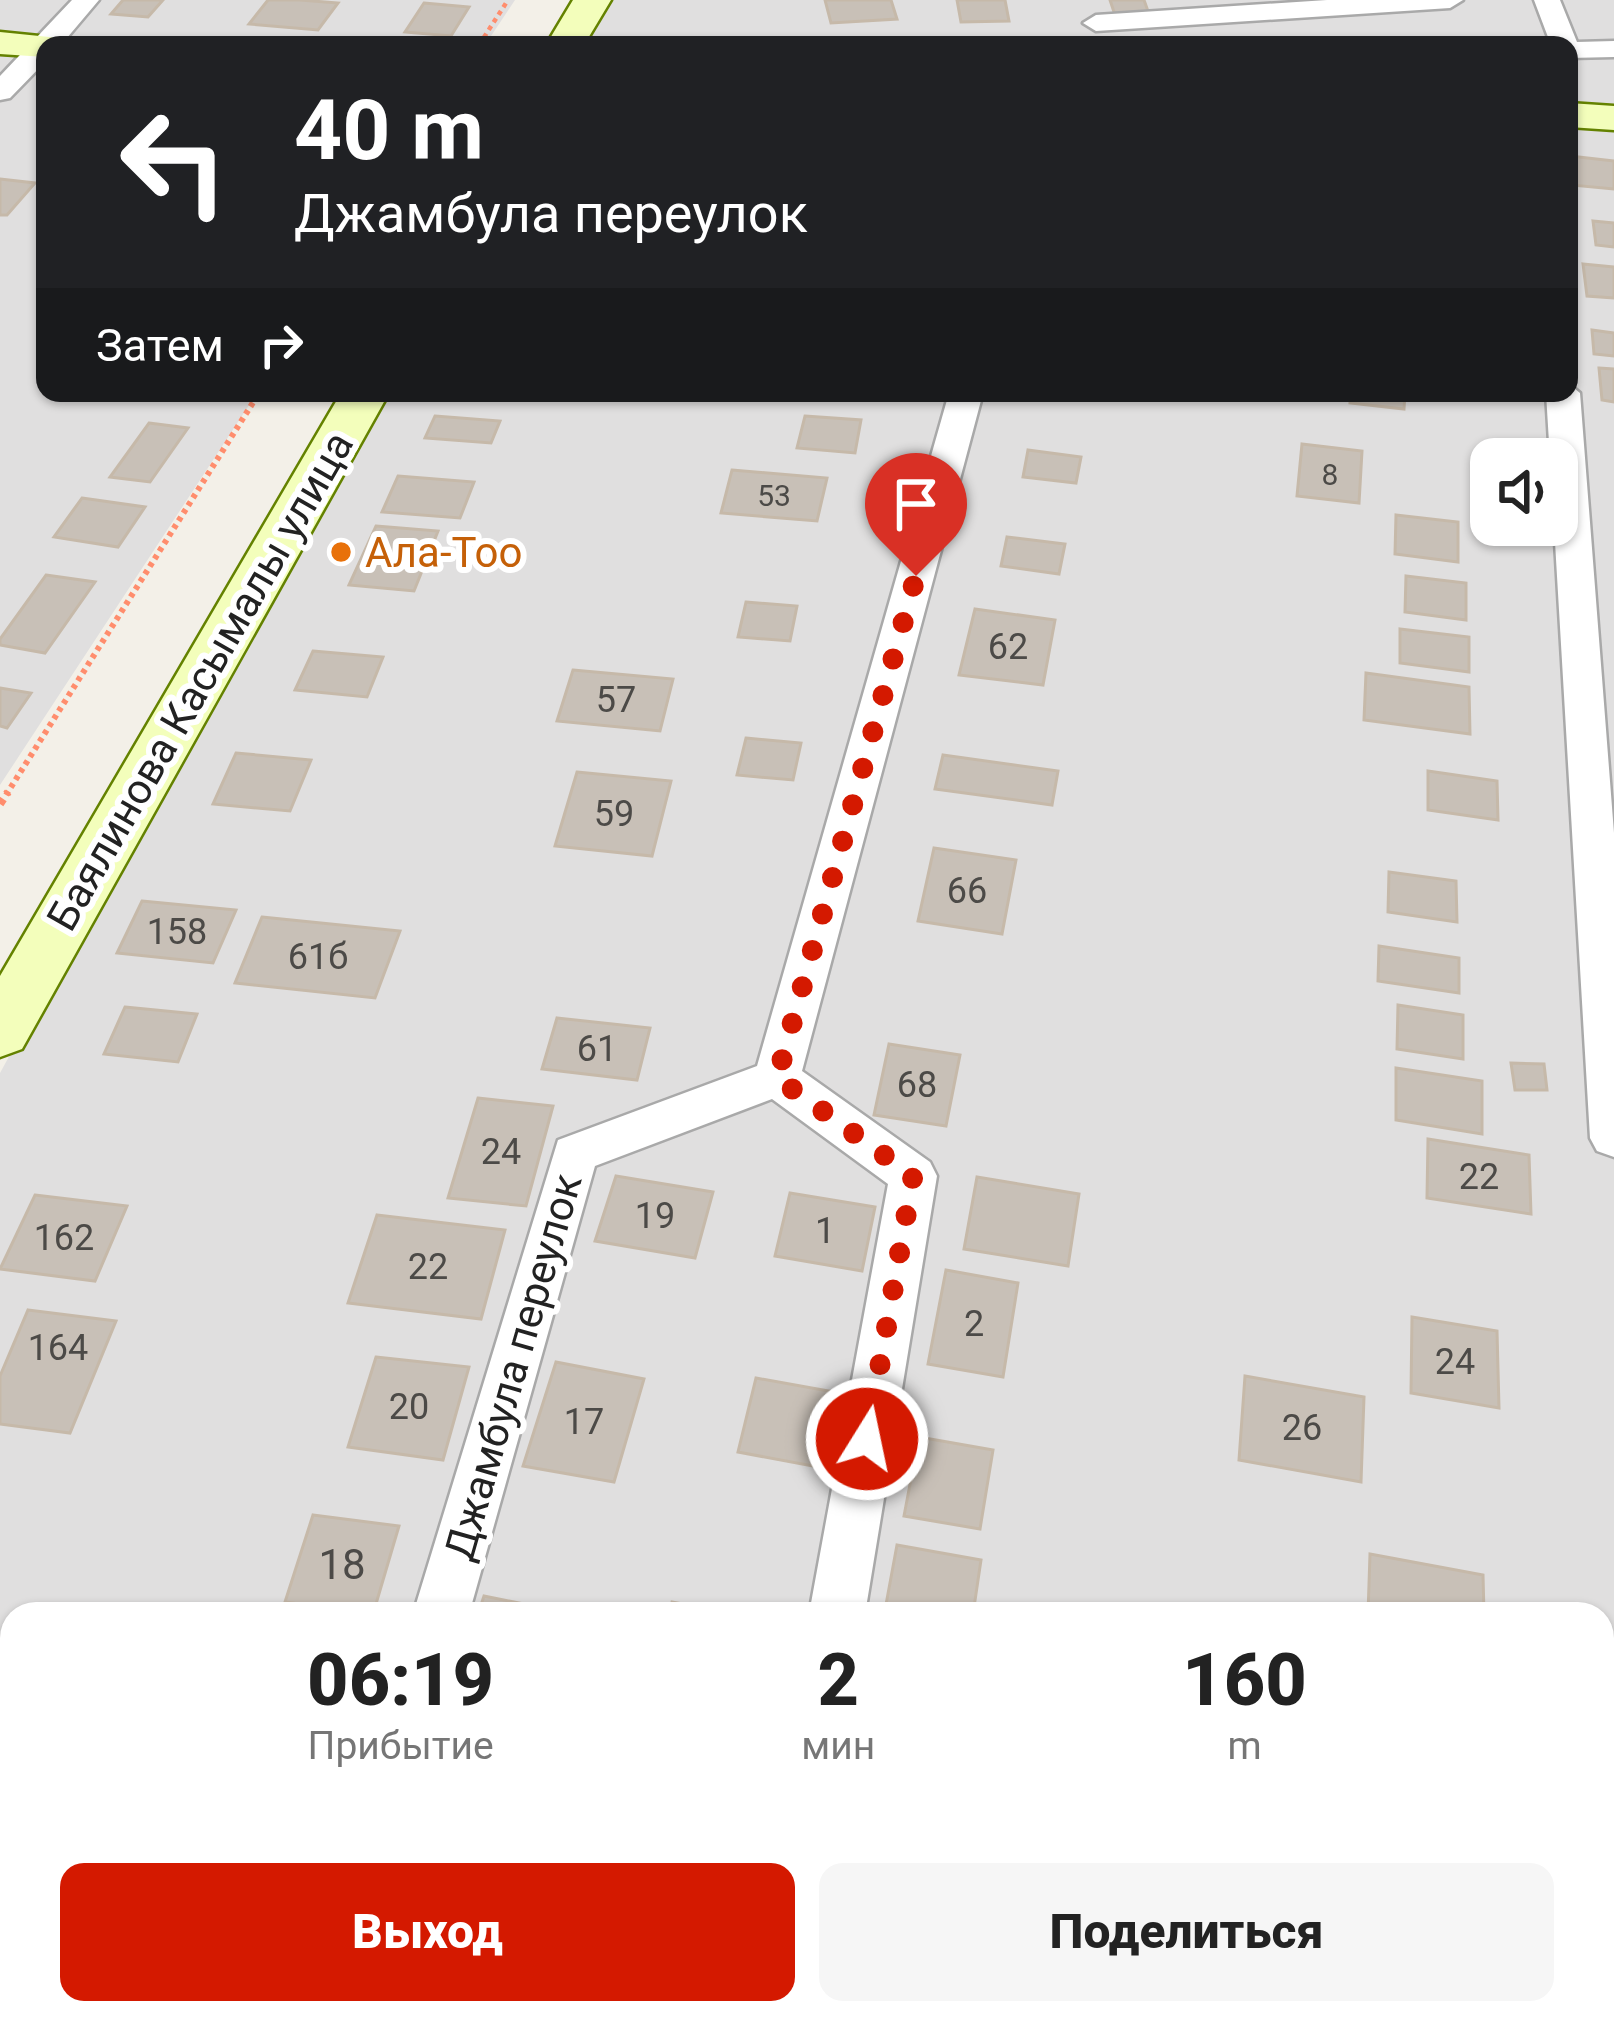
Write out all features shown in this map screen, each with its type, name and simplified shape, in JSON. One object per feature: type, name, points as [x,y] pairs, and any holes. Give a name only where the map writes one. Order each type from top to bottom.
[{"type":"main road","points":[[570,36],[592,0]]},
{"type":"main road","points":[[0,43],[36,45]]},
{"type":"main road","points":[[1578,116],[1614,118]]},
{"type":"main road","name":"Баялинова Касымалы улица","points":[[0,1032],[360,402]]},
{"type":"street","points":[[54,36],[86,0]]},
{"type":"street","points":[[1096,23],[1450,0]]},
{"type":"street","points":[[1547,0],[1562,36]]},
{"type":"street","points":[[1578,47],[1614,49]]},
{"type":"street","points":[[0,92],[36,55]]},
{"type":"street","points":[[839,1602],[913,1176],[777,1078],[965,402]]},
{"type":"street","points":[[1564,402],[1614,1138]]},
{"type":"street","name":"Джамбула переулок","points":[[444,1602],[575,1154],[777,1078]]},
{"type":"path","points":[[484,36],[508,0]]},
{"type":"path","points":[[0,804],[253,402]]},
{"type":"shaded area","points":[[0,0],[515,0],[491,36],[36,36],[36,402],[251,402],[0,785]]},
{"type":"shaded area","points":[[590,0],[1614,0],[1614,1602],[0,1602],[0,1073],[368,402],[1578,402],[1578,36],[569,36]]},
{"type":"building","points":[[123,0],[163,0],[148,17],[111,14]]},
{"type":"building","points":[[268,0],[338,3],[318,30],[249,24]]},
{"type":"building","points":[[825,0],[891,0],[897,19],[831,23]]},
{"type":"building","points":[[957,0],[1005,0],[1009,21],[961,22]]},
{"type":"building","points":[[1110,0],[1144,0],[1149,14],[1115,15]]},
{"type":"building","points":[[424,3],[469,7],[451,36],[405,32]]},
{"type":"building","points":[[1578,157],[1614,161],[1614,189],[1578,186]]},
{"type":"building","points":[[0,179],[35,183],[7,215],[0,215]]},
{"type":"building","points":[[1593,221],[1614,223],[1614,247],[1596,245]]},
{"type":"building","points":[[1583,264],[1614,267],[1614,298],[1587,296]]},
{"type":"building","points":[[1592,330],[1614,333],[1614,356],[1594,354]]},
{"type":"building","points":[[1599,368],[1614,369],[1614,402],[1602,400]]},
{"type":"building","points":[[1350,402],[1404,402],[1404,409]]},
{"type":"building","points":[[435,416],[500,421],[491,443],[425,438]]},
{"type":"building","points":[[805,416],[861,420],[855,453],[797,448]]},
{"type":"building","points":[[149,423],[188,428],[150,482],[110,477]]},
{"type":"building","points":[[1302,444],[1362,451],[1359,503],[1297,496]]},
{"type":"building","points":[[1028,450],[1081,457],[1076,483],[1023,477]]},
{"type":"building","points":[[732,470],[827,478],[817,521],[721,513]]},
{"type":"building","points":[[398,476],[474,482],[460,518],[382,512]]},
{"type":"building","points":[[82,498],[145,507],[118,547],[54,537]]},
{"type":"building","points":[[1396,515],[1458,522],[1458,562],[1395,554]]},
{"type":"building","points":[[376,526],[438,531],[414,591],[349,585]]},
{"type":"building","points":[[1007,537],[1065,544],[1059,574],[1001,566]]},
{"type":"building","points":[[46,575],[95,582],[45,653],[0,645],[0,639]]},
{"type":"building","points":[[1406,576],[1466,583],[1466,620],[1405,612]]},
{"type":"building","points":[[746,602],[797,606],[790,641],[738,637]]},
{"type":"building","points":[[975,609],[1055,620],[1043,685],[959,675]]},
{"type":"building","points":[[1400,629],[1469,637],[1469,672],[1400,663]]},
{"type":"building","points":[[313,651],[383,657],[367,697],[295,690]]},
{"type":"building","points":[[573,670],[673,679],[660,731],[557,721]]},
{"type":"building","points":[[1366,673],[1469,687],[1470,734],[1364,720]]},
{"type":"building","points":[[0,688],[31,693],[7,728],[0,726]]},
{"type":"building","points":[[746,738],[801,743],[793,780],[737,775]]},
{"type":"building","points":[[236,753],[311,760],[290,811],[213,804]]},
{"type":"building","points":[[943,755],[1058,771],[1052,805],[935,789]]},
{"type":"building","points":[[1428,771],[1497,781],[1498,820],[1428,810]]},
{"type":"building","points":[[577,772],[671,781],[652,856],[555,846]]},
{"type":"building","points":[[934,848],[1016,860],[1002,934],[918,921]]},
{"type":"building","points":[[1389,872],[1456,881],[1457,922],[1388,912]]},
{"type":"building","points":[[142,901],[236,910],[213,963],[117,953]]},
{"type":"building","points":[[262,917],[400,931],[375,998],[235,983]]},
{"type":"building","points":[[1379,946],[1459,958],[1459,993],[1378,981]]},
{"type":"building","points":[[1398,1005],[1463,1015],[1463,1059],[1397,1049]]},
{"type":"building","points":[[125,1007],[197,1014],[178,1062],[104,1054]]},
{"type":"building","points":[[557,1018],[650,1028],[637,1080],[542,1069]]},
{"type":"building","points":[[889,1044],[960,1055],[946,1126],[874,1115]]},
{"type":"building","points":[[1511,1063],[1544,1064],[1547,1090],[1515,1090]]},
{"type":"building","points":[[1396,1068],[1482,1081],[1482,1134],[1396,1120]]},
{"type":"building","points":[[478,1098],[553,1106],[526,1206],[448,1198]]},
{"type":"building","points":[[1428,1139],[1529,1155],[1531,1214],[1427,1198]]},
{"type":"building","points":[[616,1176],[713,1192],[695,1258],[595,1241]]},
{"type":"building","points":[[977,1177],[1079,1194],[1068,1266],[964,1249]]},
{"type":"building","points":[[790,1193],[875,1207],[862,1271],[775,1256]]},
{"type":"building","points":[[35,1195],[127,1206],[95,1281],[0,1269]]},
{"type":"building","points":[[377,1215],[505,1230],[481,1319],[348,1303]]},
{"type":"building","points":[[946,1270],[1018,1283],[1003,1377],[928,1364]]},
{"type":"building","points":[[28,1310],[116,1321],[70,1433],[0,1424],[0,1376]]},
{"type":"building","points":[[1412,1317],[1497,1331],[1499,1408],[1411,1393]]},
{"type":"building","points":[[376,1357],[469,1367],[443,1460],[348,1447]]},
{"type":"building","points":[[556,1362],[644,1379],[614,1482],[523,1466]]},
{"type":"building","points":[[1245,1376],[1364,1397],[1361,1482],[1239,1460]]},
{"type":"building","points":[[756,1378],[845,1394],[829,1469],[738,1452]]},
{"type":"building","points":[[919,1437],[993,1450],[980,1529],[904,1516]]},
{"type":"building","points":[[313,1515],[399,1526],[377,1602],[285,1602]]},
{"type":"building","points":[[897,1545],[981,1560],[975,1602],[886,1602]]},
{"type":"building","points":[[1370,1554],[1483,1575],[1484,1602],[1368,1602]]},
{"type":"building","points":[[484,1596],[514,1602],[482,1602]]},
{"type":"place","name":"Ала-Тоо","points":[[341,552]]},
{"type":"route","points":[[867,1439],[913,1176],[777,1078],[916,576]]}]
